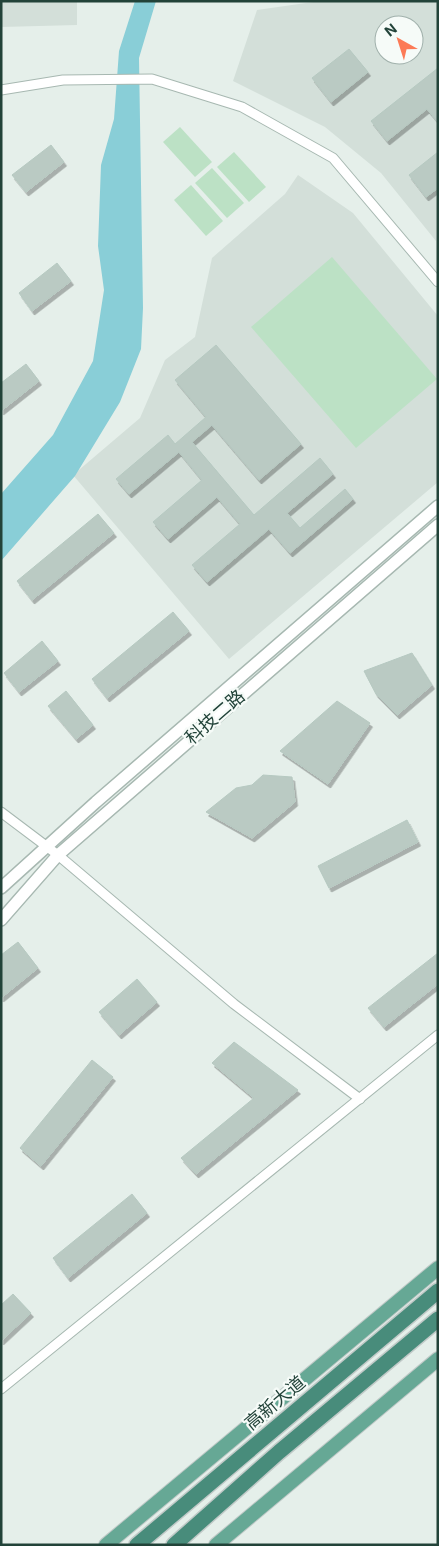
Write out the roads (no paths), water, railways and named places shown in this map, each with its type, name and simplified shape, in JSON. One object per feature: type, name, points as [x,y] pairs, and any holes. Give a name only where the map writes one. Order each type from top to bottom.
[{"type":"highway","name":"高新大道","points":[[137,1545],[438,1291]]},
{"type":"highway","points":[[174,1545],[279,1452],[438,1319]]},
{"type":"main road","points":[[106,1545],[438,1268]]},
{"type":"main road","points":[[216,1545],[438,1359]]},
{"type":"street","points":[[1,90],[64,80],[152,79],[242,107],[332,158],[438,282]]},
{"type":"street","name":"科技二路","points":[[1,888],[438,506]]},
{"type":"street","name":"科技二路","points":[[1,920],[58,855],[438,524]]},
{"type":"street","points":[[1,812],[58,855],[234,1004],[360,1099]]},
{"type":"street","points":[[1,1389],[438,1035]]},
{"type":"water","points":[[135,1],[156,1],[139,58],[143,308],[141,349],[120,402],[75,476],[1,561],[1,494],[53,435],[93,361],[104,290],[98,246],[101,165],[114,119],[119,51]]}]
